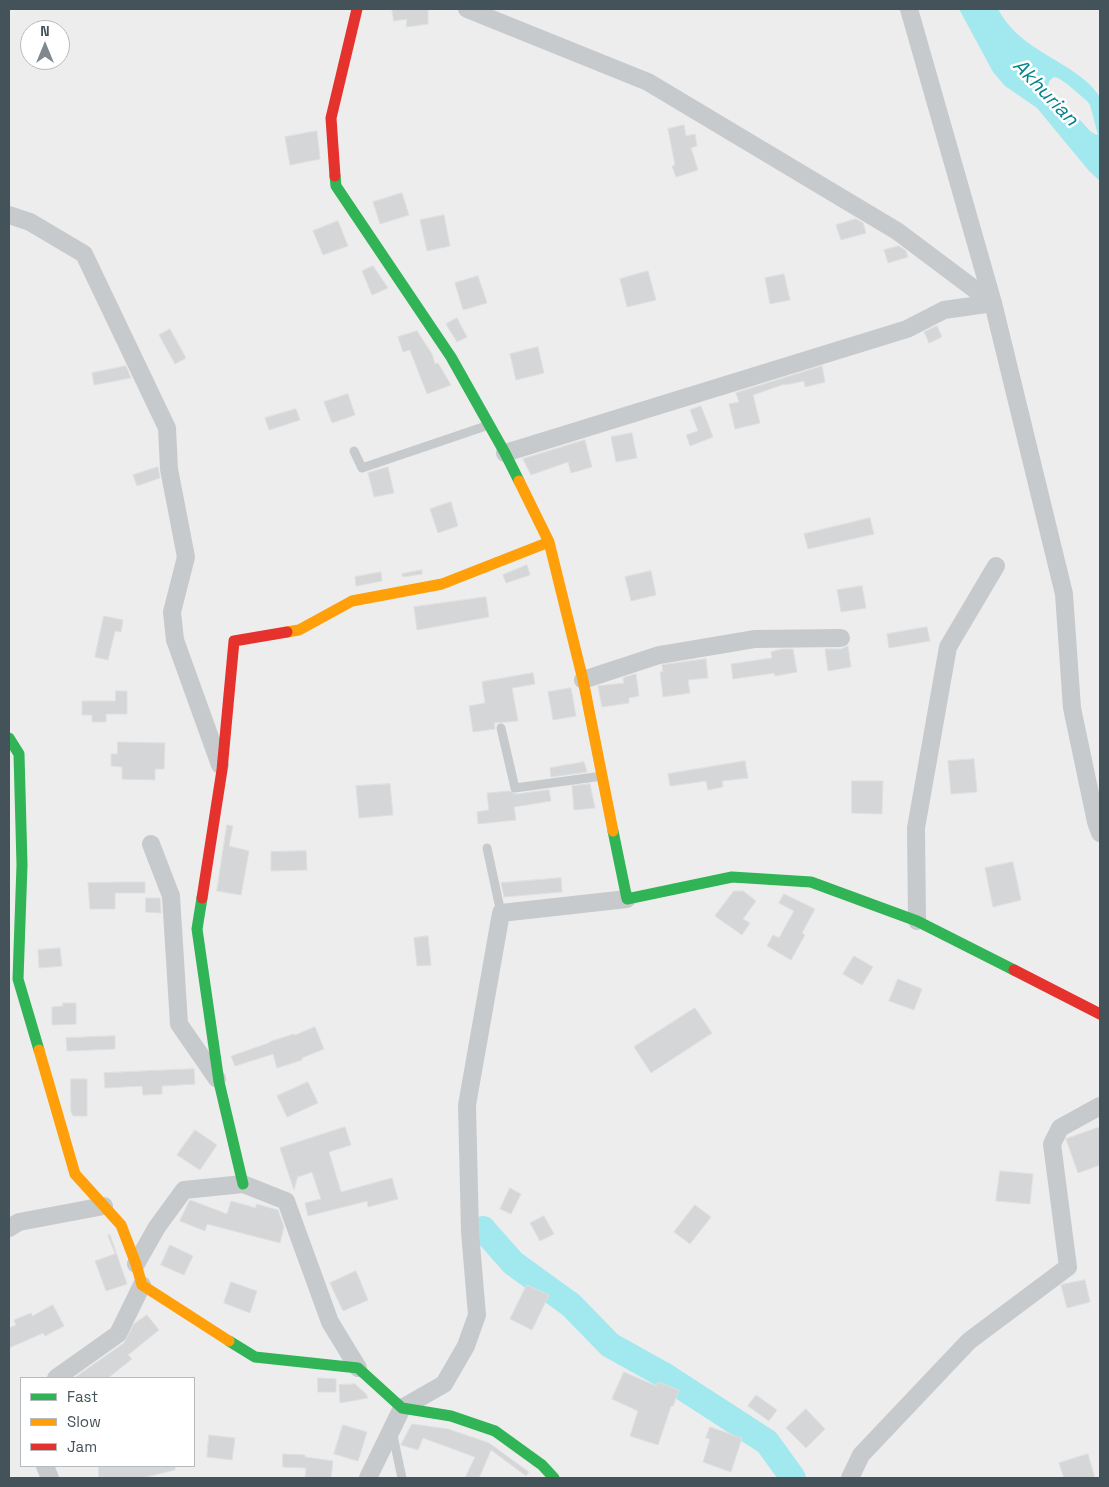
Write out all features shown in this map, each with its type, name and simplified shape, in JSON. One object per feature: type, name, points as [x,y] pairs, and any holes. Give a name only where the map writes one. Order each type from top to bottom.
[{"type":"street","points":[[357,9],[331,118],[336,186],[451,357],[505,453],[549,542],[583,680],[627,899]]},
{"type":"street","points":[[467,9],[648,82],[896,231],[993,303]]},
{"type":"street","points":[[909,9],[993,303],[1064,594],[1072,708],[1100,833]]},
{"type":"street","points":[[9,215],[30,222],[84,254],[168,428],[169,469],[186,557],[172,612],[175,640],[222,770]]},
{"type":"street","points":[[505,453],[907,329],[944,310],[993,303]]},
{"type":"street","points":[[243,1184],[219,1082],[197,929],[222,770],[234,641],[299,630],[352,600],[442,584],[549,542]]},
{"type":"street","points":[[917,921],[916,828],[948,647],[996,566]]},
{"type":"street","points":[[583,680],[659,655],[754,639],[841,638]]},
{"type":"street","points":[[9,738],[19,754],[22,865],[18,979],[75,1174],[121,1225],[142,1285],[255,1357],[358,1368]]},
{"type":"street","points":[[151,844],[171,896],[180,1024],[219,1082]]},
{"type":"street","points":[[368,1478],[402,1408],[444,1384],[466,1346],[477,1315],[470,1232],[467,1105],[501,913],[627,899],[732,877],[811,882],[917,921],[1100,1014]]},
{"type":"street","points":[[850,1478],[861,1455],[969,1341],[1068,1267],[1052,1144],[1060,1128],[1100,1106]]},
{"type":"street","points":[[136,1264],[157,1227],[184,1190],[243,1184],[286,1201],[330,1322],[358,1368],[402,1408],[451,1416],[495,1432],[542,1465],[554,1478]]},
{"type":"street","points":[[9,1228],[19,1222],[104,1206]]},
{"type":"street","points":[[57,1377],[118,1334],[142,1285]]},
{"type":"lane","points":[[354,451],[362,468],[489,424]]},
{"type":"lane","points":[[500,728],[515,788],[602,776]]},
{"type":"lane","points":[[487,848],[501,913]]},
{"type":"lane","points":[[392,1428],[402,1478]]},
{"type":"water","name":"Akhurian","points":[[959,9],[998,9],[1016,33],[1075,73],[1094,89],[1100,97],[1100,181],[1089,171],[1037,108],[1005,86],[993,72]],"holes":[[[1054,77],[1058,78],[1090,105],[1098,135],[1063,107],[1051,94],[1049,82]]]},
{"type":"building","points":[[392,9],[428,9],[428,24],[406,27],[407,19],[394,21]]},
{"type":"building","points":[[684,125],[686,136],[695,134],[697,146],[691,148],[698,170],[676,177],[672,166],[675,165],[668,129]]},
{"type":"building","points":[[317,131],[320,159],[290,165],[285,137]]},
{"type":"building","points":[[402,193],[409,215],[380,224],[373,202]]},
{"type":"building","points":[[444,215],[450,246],[427,251],[420,220]]},
{"type":"building","points":[[856,219],[863,223],[866,233],[841,240],[836,225]]},
{"type":"building","points":[[338,221],[348,246],[323,255],[313,231]]},
{"type":"building","points":[[899,246],[906,251],[908,257],[888,263],[884,250]]},
{"type":"building","points":[[373,266],[388,288],[372,295],[362,271]]},
{"type":"building","points":[[648,271],[656,300],[627,307],[620,279]]},
{"type":"building","points":[[784,274],[790,300],[770,304],[765,278]]},
{"type":"building","points":[[478,276],[487,303],[463,310],[455,283]]},
{"type":"building","points":[[457,318],[467,337],[457,342],[446,324]]},
{"type":"building","points":[[937,326],[942,337],[929,343],[924,332]]},
{"type":"building","points":[[170,329],[186,358],[175,364],[159,335]]},
{"type":"building","points":[[417,331],[432,354],[435,364],[438,363],[451,385],[427,394],[410,350],[403,352],[398,337]]},
{"type":"building","points":[[538,347],[544,373],[516,380],[510,354]]},
{"type":"building","points":[[126,366],[131,378],[94,385],[92,373]]},
{"type":"building","points":[[822,366],[825,382],[805,387],[804,381],[785,384],[753,395],[760,423],[735,429],[729,404],[739,402],[736,393]]},
{"type":"building","points":[[348,394],[355,415],[332,423],[324,402]]},
{"type":"building","points":[[701,406],[713,437],[690,446],[686,435],[698,431],[690,410]]},
{"type":"building","points":[[296,409],[300,420],[269,430],[265,418]]},
{"type":"building","points":[[632,433],[637,458],[616,462],[611,437]]},
{"type":"building","points":[[585,440],[592,467],[571,473],[568,462],[531,475],[523,459]]},
{"type":"building","points":[[158,467],[160,478],[137,486],[133,475]]},
{"type":"building","points":[[388,467],[394,493],[374,497],[368,473]]},
{"type":"building","points":[[451,502],[458,526],[438,533],[430,509]]},
{"type":"building","points":[[870,518],[874,534],[808,549],[804,534]]},
{"type":"building","points":[[527,565],[530,575],[506,583],[503,575]]},
{"type":"building","points":[[422,570],[422,574],[403,577],[402,574]]},
{"type":"building","points":[[651,571],[656,595],[631,601],[625,577]]},
{"type":"building","points":[[381,572],[382,581],[356,586],[355,577]]},
{"type":"building","points":[[862,586],[866,608],[841,612],[837,590]]},
{"type":"building","points":[[486,597],[489,617],[417,630],[414,607]]},
{"type":"building","points":[[104,616],[123,620],[121,632],[115,631],[108,660],[95,657]]},
{"type":"building","points":[[927,627],[930,641],[889,648],[887,634]]},
{"type":"building","points":[[848,646],[851,667],[828,671],[825,649],[841,649]]},
{"type":"building","points":[[793,649],[797,672],[775,676],[774,673],[733,679],[731,664],[772,658],[771,652]]},
{"type":"building","points":[[706,659],[708,678],[688,680],[690,693],[663,697],[660,672],[663,672],[662,665]]},
{"type":"building","points":[[533,673],[535,684],[512,688],[518,721],[494,723],[495,729],[473,732],[469,706],[485,703],[482,682]]},
{"type":"building","points":[[636,674],[639,696],[629,698],[629,703],[602,707],[598,686],[624,683],[623,678]]},
{"type":"building","points":[[571,688],[576,716],[553,720],[548,692]]},
{"type":"building","points":[[116,691],[127,691],[127,714],[106,714],[106,722],[92,722],[92,715],[82,715],[82,701],[115,701]]},
{"type":"building","points":[[118,742],[165,743],[164,769],[155,769],[155,780],[122,779],[122,767],[111,766],[111,754],[117,754]]},
{"type":"building","points":[[974,759],[977,792],[951,794],[948,761]]},
{"type":"building","points":[[745,761],[748,778],[722,781],[723,787],[708,790],[706,781],[670,786],[668,774]]},
{"type":"building","points":[[584,762],[587,772],[551,777],[550,768]]},
{"type":"building","points":[[852,781],[883,781],[882,814],[852,813]]},
{"type":"building","points":[[390,784],[393,815],[359,818],[356,786]]},
{"type":"building","points":[[590,784],[595,808],[574,810],[572,786]]},
{"type":"building","points":[[549,790],[551,801],[514,807],[516,820],[478,824],[477,812],[489,810],[487,793],[510,791],[516,794]]},
{"type":"building","points":[[227,825],[233,826],[229,846],[249,851],[241,895],[217,891]]},
{"type":"building","points":[[306,851],[307,870],[271,871],[271,852]]},
{"type":"building","points":[[1013,862],[1021,900],[993,907],[985,868]]},
{"type":"building","points":[[561,878],[562,892],[504,897],[501,883]]},
{"type":"building","points":[[145,882],[145,893],[115,893],[115,909],[90,909],[88,883]]},
{"type":"building","points":[[734,891],[743,891],[756,901],[743,919],[750,923],[742,935],[715,916]]},
{"type":"building","points":[[784,894],[815,909],[802,933],[805,935],[791,960],[767,946],[773,935],[779,938],[794,911],[779,903]]},
{"type":"building","points":[[146,898],[160,898],[161,913],[146,912]]},
{"type":"building","points":[[428,936],[431,965],[417,966],[414,938]]},
{"type":"building","points":[[60,948],[62,966],[39,968],[38,950]]},
{"type":"building","points":[[854,956],[873,967],[862,985],[843,974]]},
{"type":"building","points":[[898,979],[922,989],[914,1010],[889,1001]]},
{"type":"building","points":[[63,1003],[76,1003],[76,1024],[52,1025],[52,1007],[63,1006]]},
{"type":"building","points":[[695,1008],[712,1033],[651,1073],[634,1047]]},
{"type":"building","points":[[315,1027],[324,1049],[302,1058],[302,1060],[277,1068],[273,1054],[235,1066],[231,1056]]},
{"type":"building","points":[[115,1036],[115,1049],[67,1051],[66,1038]]},
{"type":"building","points":[[194,1069],[195,1084],[162,1086],[162,1094],[143,1095],[142,1086],[105,1088],[104,1073]]},
{"type":"building","points":[[71,1079],[87,1079],[87,1116],[73,1116],[71,1111]]},
{"type":"building","points":[[308,1082],[318,1103],[287,1117],[277,1096]]},
{"type":"building","points":[[345,1127],[351,1145],[329,1152],[341,1192],[392,1178],[398,1199],[368,1207],[367,1201],[308,1216],[305,1203],[321,1199],[312,1172],[298,1177],[298,1175],[294,1190],[280,1148]]},
{"type":"building","points":[[1100,1127],[1100,1165],[1078,1173],[1066,1139]]},
{"type":"building","points":[[195,1130],[217,1145],[200,1170],[177,1155]]},
{"type":"building","points":[[1000,1171],[1033,1174],[1030,1204],[996,1201]]},
{"type":"building","points":[[510,1188],[521,1194],[511,1214],[500,1209]]},
{"type":"building","points":[[190,1200],[227,1214],[231,1201],[256,1208],[256,1204],[278,1210],[284,1227],[280,1243],[207,1224],[205,1231],[180,1221]]},
{"type":"building","points":[[695,1205],[711,1217],[690,1244],[674,1232]]},
{"type":"building","points":[[544,1216],[554,1234],[540,1241],[530,1223]]},
{"type":"building","points":[[108,1235],[110,1235],[127,1284],[106,1291],[95,1261],[115,1254]]},
{"type":"building","points":[[170,1245],[193,1256],[184,1275],[161,1265]]},
{"type":"building","points":[[356,1271],[368,1300],[343,1311],[330,1283]]},
{"type":"building","points":[[1085,1280],[1090,1302],[1067,1308],[1061,1285]]},
{"type":"building","points":[[231,1282],[257,1291],[250,1313],[224,1303]]},
{"type":"building","points":[[527,1285],[549,1295],[532,1330],[510,1319]]},
{"type":"building","points":[[53,1305],[64,1326],[45,1336],[43,1333],[9,1348],[9,1328],[16,1325],[14,1320],[31,1313],[32,1316]]},
{"type":"building","points":[[147,1315],[159,1330],[128,1355],[132,1359],[109,1377],[75,1377],[124,1343],[134,1324]]},
{"type":"building","points":[[624,1372],[656,1386],[658,1382],[679,1390],[673,1406],[671,1406],[658,1445],[630,1436],[638,1411],[612,1399]]},
{"type":"building","points":[[318,1378],[336,1379],[336,1392],[318,1392]]},
{"type":"building","points":[[355,1384],[368,1398],[340,1403],[339,1385]]},
{"type":"building","points":[[756,1395],[777,1410],[769,1421],[748,1406]]},
{"type":"building","points":[[806,1409],[825,1429],[806,1448],[786,1428]]},
{"type":"building","points":[[412,1424],[448,1429],[489,1443],[529,1472],[526,1476],[491,1450],[479,1478],[465,1478],[475,1457],[423,1438],[418,1450],[401,1445]]},
{"type":"building","points":[[343,1425],[367,1432],[358,1461],[334,1454]]},
{"type":"building","points":[[710,1427],[742,1438],[731,1472],[703,1462],[710,1439],[706,1438]]},
{"type":"building","points":[[209,1435],[235,1438],[232,1460],[207,1457]]},
{"type":"building","points":[[283,1454],[305,1455],[305,1457],[333,1461],[331,1478],[305,1478],[306,1468],[283,1467]]},
{"type":"building","points":[[1088,1454],[1095,1478],[1064,1478],[1059,1463]]},
{"type":"building","points":[[99,1467],[175,1467],[175,1470],[142,1478],[99,1478]]},
{"type":"waterway","points":[[483,1229],[513,1263],[571,1305],[610,1345],[662,1374],[767,1442],[793,1478]]},
{"type":"traffic: fast","points":[[335,176],[336,186],[451,357],[519,481]]},
{"type":"traffic: fast","points":[[9,738],[19,754],[22,865],[18,979],[39,1050]]},
{"type":"traffic: fast","points":[[613,831],[627,899],[732,877],[811,882],[917,921],[1014,970]]},
{"type":"traffic: fast","points":[[202,898],[197,929],[219,1082],[243,1184]]},
{"type":"traffic: fast","points":[[229,1341],[255,1357],[358,1368],[402,1408],[451,1416],[495,1431],[542,1465],[554,1478]]},
{"type":"traffic: slow","points":[[519,481],[549,542],[583,680],[613,831]]},
{"type":"traffic: slow","points":[[287,632],[299,630],[352,601],[442,584],[549,542]]},
{"type":"traffic: slow","points":[[39,1050],[75,1174],[121,1225],[142,1285],[229,1341]]},
{"type":"traffic: jam","points":[[335,176],[331,118],[357,9]]},
{"type":"traffic: jam","points":[[202,898],[222,770],[234,641],[287,632]]},
{"type":"traffic: jam","points":[[1014,970],[1100,1014]]}]
